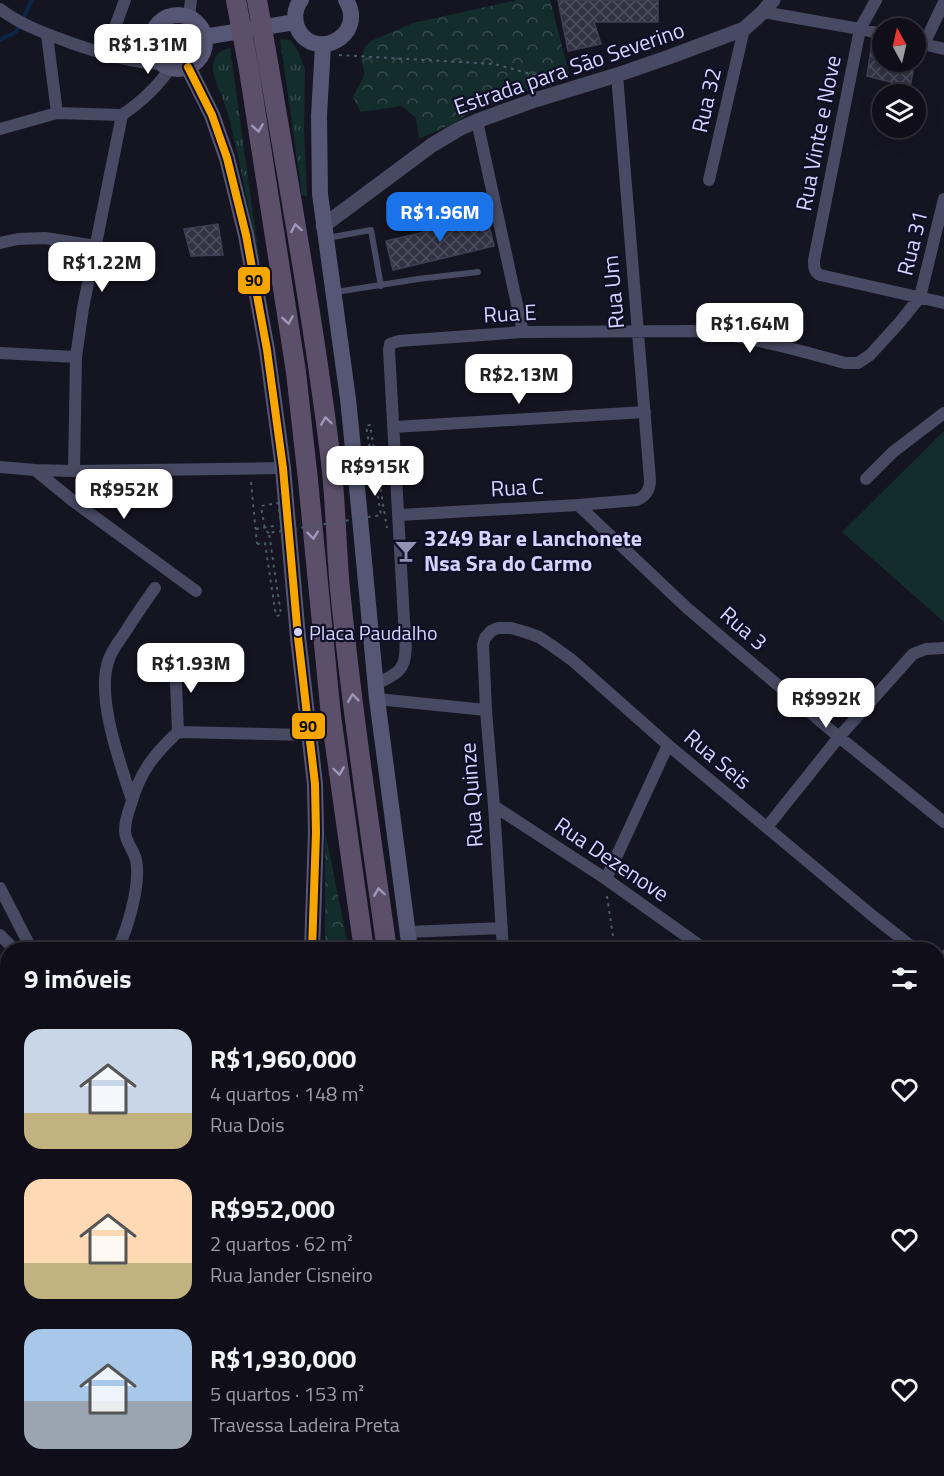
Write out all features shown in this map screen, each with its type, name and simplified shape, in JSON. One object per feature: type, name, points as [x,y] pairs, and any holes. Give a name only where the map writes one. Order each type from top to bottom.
[{"type":"highway","points":[[236,0],[296,372],[331,716],[363,942]]},
{"type":"highway","points":[[257,0],[311,313],[326,420],[332,466],[340,588],[386,942]]},
{"type":"main road","points":[[301,0],[295,13],[299,31],[305,38],[322,49]]},
{"type":"main road","points":[[322,49],[340,39],[351,24],[350,6],[346,0]]},
{"type":"main road","points":[[171,16],[189,17],[201,28],[204,37],[205,46],[202,55],[188,67],[179,69],[166,66],[155,57],[151,49],[152,32],[163,19],[171,16]]},
{"type":"main road","points":[[204,37],[296,22]]},
{"type":"main road","points":[[322,49],[319,116],[320,194],[348,399],[387,789],[409,942]]},
{"type":"main road","points":[[188,67],[222,140],[246,235],[267,350],[283,468],[298,637],[315,784],[312,942]]},
{"type":"street","points":[[116,27],[125,0]]},
{"type":"street","points":[[189,17],[190,0]]},
{"type":"street","name":"Rua Vinte e Nove","points":[[876,0],[860,28],[814,260],[815,271],[820,275],[920,297]]},
{"type":"street","points":[[926,32],[944,2]]},
{"type":"street","points":[[768,6],[872,31]]},
{"type":"street","name":"Estrada para São Severino","points":[[324,232],[432,145],[459,129],[535,100],[617,75],[744,29],[768,6]]},
{"type":"street","points":[[0,9],[10,17],[47,35],[124,60],[166,66],[162,80],[151,93],[122,115],[57,113],[0,129]]},
{"type":"street","name":"Rua 32","points":[[709,180],[744,29]]},
{"type":"street","points":[[47,35],[57,113]]},
{"type":"street","points":[[926,45],[944,49]]},
{"type":"street","name":"Rua Um","points":[[617,75],[650,486],[646,494],[637,500]]},
{"type":"street","points":[[74,471],[76,357],[83,308],[122,115]]},
{"type":"street","points":[[477,121],[523,332]]},
{"type":"street","name":"Rua 31","points":[[920,297],[944,199]]},
{"type":"street","points":[[0,243],[45,238],[96,246]]},
{"type":"street","points":[[920,297],[944,303]]},
{"type":"street","name":"Rua E","points":[[394,427],[389,350],[390,344],[399,341],[523,332],[693,331],[719,333],[775,344],[845,363],[858,363],[870,355],[920,297]]},
{"type":"street","points":[[0,353],[76,357]]},
{"type":"street","points":[[376,692],[398,672],[405,656],[394,427],[645,412]]},
{"type":"street","points":[[866,479],[893,452],[944,413]]},
{"type":"street","points":[[0,467],[74,471],[283,468]]},
{"type":"street","points":[[34,470],[196,591]]},
{"type":"street","name":"Rua C","points":[[399,515],[637,500]]},
{"type":"street","name":"Rua 3","points":[[578,505],[687,608],[839,737],[944,822]]},
{"type":"street","points":[[132,800],[114,744],[106,697],[106,672],[108,660],[115,647],[155,588]]},
{"type":"street","name":"Rua Seis","points":[[485,638],[491,631],[498,628],[511,628],[538,637],[572,660],[668,745],[906,942]]},
{"type":"street","name":"Rua Quinze","points":[[485,638],[483,645],[486,710],[503,942]]},
{"type":"street","points":[[767,827],[839,737],[913,654],[926,649],[944,648]]},
{"type":"street","points":[[175,658],[178,732]]},
{"type":"street","points":[[376,692],[486,710]]},
{"type":"street","points":[[120,942],[132,906],[137,863],[126,839],[125,828],[141,776],[160,748],[178,732],[310,735]]},
{"type":"street","points":[[606,879],[668,745]]},
{"type":"street","name":"Rua Dezenove","points":[[494,806],[606,879],[695,942]]},
{"type":"street","points":[[0,888],[28,942]]},
{"type":"street","points":[[408,932],[502,928]]},
{"type":"lane","points":[[324,232],[371,230],[381,286]]},
{"type":"lane","points":[[333,293],[478,272]]},
{"type":"path","points":[[322,49],[494,64],[579,87]]},
{"type":"path","points":[[269,533],[381,515],[366,426],[370,425],[387,528]]},
{"type":"path","points":[[250,469],[257,544],[265,543],[276,616],[280,615],[269,533],[265,530],[261,506],[278,503],[281,525],[256,529]]},
{"type":"path","points":[[606,879],[614,942]]},
{"type":"green space","points":[[517,0],[550,0],[570,77],[480,108],[419,139],[416,118],[402,106],[361,112],[353,97],[365,74],[361,59],[365,47],[371,41],[413,23]]},
{"type":"green space","points":[[280,39],[290,40],[298,51],[305,69],[304,129],[307,197],[302,195]]},
{"type":"green space","points":[[230,48],[260,264],[233,133],[213,71],[216,56]]},
{"type":"green space","points":[[944,431],[944,622],[842,532]]},
{"type":"green space","points":[[325,832],[348,942],[325,942]]},
{"type":"building","points":[[558,0],[658,0],[658,22],[594,22],[601,44],[568,51]]},
{"type":"building","points":[[872,42],[872,72],[913,72],[911,84],[898,84],[867,76]]},
{"type":"building","points":[[487,217],[494,246],[393,270],[386,241]]},
{"type":"building","points":[[218,224],[223,255],[191,256],[184,229]]},
{"type":"waterway","points":[[0,40],[16,32],[32,0]]},
{"type":"transit line","name":"90","points":[[188,67],[212,115],[227,158],[246,235],[267,350],[283,468],[298,637],[315,784],[316,833],[312,942]]},
{"type":"place","name":"3249 Bar e Lanchonete Nsa Sra do Carmo","points":[[406,551]]},
{"type":"place","name":"Placa Paudalho","points":[[298,632]]}]
